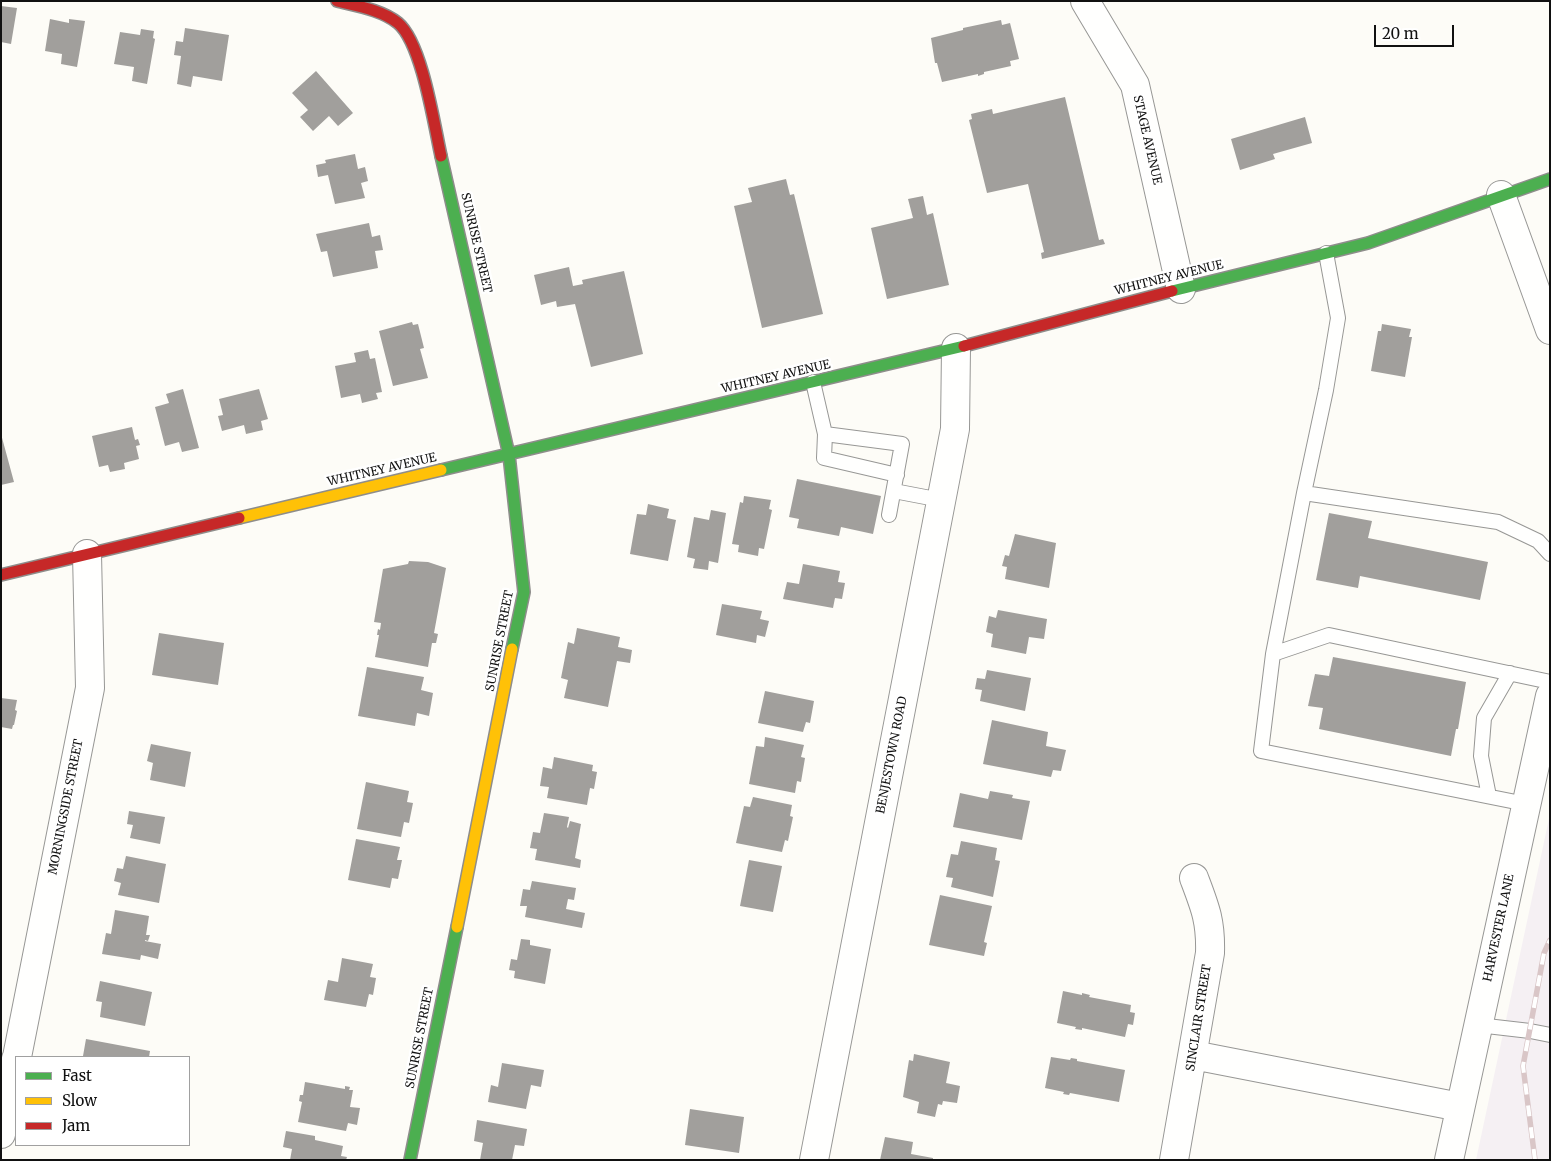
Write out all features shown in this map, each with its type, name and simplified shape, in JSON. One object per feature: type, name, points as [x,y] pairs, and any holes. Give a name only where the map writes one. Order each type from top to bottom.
[{"type":"main road","name":"SUNRISE STREET","points":[[336,1],[378,13],[399,24],[413,45],[421,69],[509,455],[524,592],[410,1160]]},
{"type":"main road","name":"WHITNEY AVENUE","points":[[1,575],[956,348],[1181,289],[1368,243],[1550,179]]},
{"type":"street","name":"STAGE AVENUE","points":[[1085,1],[1135,85],[1181,289]]},
{"type":"street","points":[[1501,195],[1550,330]]},
{"type":"street","name":"BENJESTOWN ROAD","points":[[814,1160],[955,429],[956,348]]},
{"type":"street","name":"MORNINGSIDE STREET","points":[[16,1056],[90,688],[87,554]]},
{"type":"street","name":"HARVESTER LANE","points":[[1449,1160],[1550,696]]},
{"type":"street","name":"SINCLAIR STREET","points":[[1174,1160],[1210,953],[1207,913],[1194,878]]},
{"type":"street","points":[[1193,1055],[1460,1107]]},
{"type":"street","name":"MORNINGSIDE STREET","points":[[1,1134],[15,1063]]},
{"type":"lane","points":[[1326,253],[1338,318],[1326,390],[1273,654],[1261,751],[1526,804]]},
{"type":"lane","points":[[813,382],[825,434],[824,458],[897,475]]},
{"type":"lane","points":[[825,434],[902,444],[889,515]]},
{"type":"lane","points":[[894,491],[941,500]]},
{"type":"lane","points":[[1304,493],[1498,522],[1538,541],[1550,554]]},
{"type":"lane","points":[[1273,654],[1329,635],[1550,682]]},
{"type":"lane","points":[[1489,796],[1481,756],[1484,718],[1510,673]]},
{"type":"lane","points":[[1478,1025],[1550,1035]]},
{"type":"shaded area","points":[[1550,814],[1550,1160],[1476,1160]]},
{"type":"building","points":[[1,6],[17,8],[11,44],[1,42]]},
{"type":"building","points":[[50,19],[69,23],[69,19],[85,21],[77,67],[61,64],[62,54],[45,51]]},
{"type":"building","points":[[1001,20],[1002,25],[1010,23],[1019,59],[1010,61],[1011,66],[984,72],[984,74],[978,76],[978,74],[942,82],[937,63],[935,63],[931,38],[963,30],[963,28]]},
{"type":"building","points":[[185,28],[229,35],[222,81],[193,76],[191,87],[177,84],[181,56],[174,55],[176,41],[183,42]]},
{"type":"building","points":[[141,29],[154,31],[153,38],[155,39],[147,84],[132,81],[134,67],[114,64],[120,32],[140,35]]},
{"type":"building","points":[[316,71],[353,113],[338,126],[329,116],[313,131],[300,117],[308,110],[292,93]]},
{"type":"building","points":[[1065,97],[1099,240],[1103,239],[1105,244],[1042,259],[1041,253],[1044,252],[1028,184],[987,193],[969,120],[972,119],[971,114],[992,109],[993,114]]},
{"type":"building","points":[[1305,117],[1312,143],[1273,154],[1275,159],[1240,170],[1231,139]]},
{"type":"building","points":[[355,154],[358,169],[365,167],[368,181],[361,183],[365,198],[335,204],[328,175],[318,177],[316,165],[326,163],[325,160]]},
{"type":"building","points":[[786,179],[790,195],[794,194],[823,314],[762,328],[734,206],[752,202],[748,188]]},
{"type":"building","points":[[923,196],[927,215],[933,213],[949,285],[887,299],[871,228],[913,218],[908,199]]},
{"type":"building","points":[[369,223],[372,237],[380,235],[383,250],[375,251],[378,268],[333,277],[327,251],[321,252],[316,234]]},
{"type":"building","points":[[569,267],[573,286],[583,284],[582,280],[624,271],[643,354],[591,367],[575,304],[557,307],[556,301],[541,305],[534,275]]},
{"type":"building","points":[[412,322],[413,325],[418,324],[424,348],[420,349],[428,378],[393,386],[379,331]]},
{"type":"building","points":[[1382,324],[1411,329],[1409,337],[1412,337],[1405,377],[1371,371],[1378,331],[1381,331]]},
{"type":"building","points":[[368,350],[370,359],[375,358],[382,392],[376,393],[378,399],[362,403],[360,394],[341,398],[335,366],[356,362],[354,353]]},
{"type":"building","points":[[183,389],[199,448],[182,452],[179,442],[165,446],[155,407],[169,403],[166,394]]},
{"type":"building","points":[[259,389],[268,419],[261,421],[263,430],[246,434],[244,425],[222,431],[218,416],[223,415],[219,399]]},
{"type":"building","points":[[132,427],[135,440],[138,439],[140,445],[136,446],[139,459],[124,463],[125,469],[110,472],[108,465],[99,467],[92,436]]},
{"type":"building","points":[[1,434],[14,482],[1,485]]},
{"type":"building","points":[[797,479],[881,496],[873,534],[841,527],[839,536],[797,528],[799,519],[789,517]]},
{"type":"building","points":[[744,496],[771,500],[769,509],[772,510],[764,549],[759,548],[758,556],[738,552],[739,545],[732,544],[740,502],[743,503]]},
{"type":"building","points":[[648,504],[669,509],[667,518],[676,520],[668,561],[630,554],[637,514],[646,515]]},
{"type":"building","points":[[711,510],[726,513],[718,563],[709,561],[708,570],[693,568],[695,559],[687,557],[694,517],[709,520]]},
{"type":"building","points":[[1329,513],[1372,521],[1368,538],[1488,562],[1480,600],[1360,576],[1358,588],[1316,580]]},
{"type":"building","points":[[1015,534],[1056,543],[1049,588],[1005,579],[1007,567],[1002,566],[1005,555],[1009,556]]},
{"type":"building","points":[[409,561],[428,562],[446,568],[434,633],[438,634],[436,643],[432,643],[428,667],[375,657],[379,635],[377,635],[378,629],[380,630],[381,623],[374,622],[383,569],[408,564]]},
{"type":"building","points":[[803,564],[840,571],[838,582],[845,583],[842,599],[835,598],[833,608],[783,599],[787,582],[799,584]]},
{"type":"building","points":[[722,604],[762,611],[760,619],[769,621],[765,637],[757,635],[756,643],[716,635]]},
{"type":"building","points":[[998,610],[1047,619],[1044,639],[1029,637],[1026,654],[991,647],[993,634],[986,632],[989,616],[996,618]]},
{"type":"building","points":[[577,628],[620,637],[618,647],[632,650],[630,663],[617,661],[608,707],[564,698],[568,680],[561,678],[568,642],[574,644]]},
{"type":"building","points":[[159,633],[224,643],[218,685],[152,675]]},
{"type":"building","points":[[1333,657],[1466,682],[1451,756],[1319,729],[1323,708],[1308,706],[1315,674],[1329,676]]},
{"type":"building","points":[[367,667],[424,677],[421,690],[433,693],[429,716],[417,713],[415,726],[358,716]]},
{"type":"building","points":[[987,670],[1031,678],[1025,711],[980,701],[982,690],[975,689],[977,678],[985,679]]},
{"type":"building","points":[[765,691],[814,701],[810,723],[806,722],[803,732],[758,723]]},
{"type":"building","points":[[1,698],[17,700],[15,710],[17,711],[12,729],[1,727]]},
{"type":"building","points":[[992,720],[1048,732],[1046,746],[1066,750],[1061,771],[1053,770],[1051,777],[983,764]]},
{"type":"building","points":[[765,737],[804,745],[801,757],[805,758],[801,782],[797,781],[795,793],[749,784],[756,746],[764,747]]},
{"type":"building","points":[[151,744],[191,752],[185,787],[150,780],[153,763],[147,761]]},
{"type":"building","points":[[554,757],[593,765],[592,771],[597,772],[594,789],[590,788],[587,805],[547,798],[549,787],[540,786],[543,767],[552,769]]},
{"type":"building","points":[[366,782],[409,791],[407,802],[413,803],[409,823],[404,822],[401,837],[357,829]]},
{"type":"building","points":[[990,791],[1013,795],[1012,798],[1030,801],[1022,840],[953,827],[960,793],[988,799]]},
{"type":"building","points":[[753,797],[792,805],[790,816],[793,817],[788,841],[785,840],[782,852],[736,843],[744,806],[750,807]]},
{"type":"building","points":[[129,811],[165,817],[160,844],[130,838],[133,825],[127,824]]},
{"type":"building","points":[[544,813],[569,817],[568,828],[570,821],[581,824],[575,858],[581,860],[580,868],[535,860],[537,849],[530,848],[533,832],[540,833]]},
{"type":"building","points":[[356,839],[400,847],[397,860],[402,860],[398,879],[392,878],[390,888],[348,880]]},
{"type":"building","points":[[961,841],[997,848],[995,860],[1000,861],[993,897],[951,887],[953,878],[946,877],[951,854],[958,855]]},
{"type":"building","points":[[126,856],[166,864],[159,903],[118,895],[121,883],[114,881],[117,868],[123,869]]},
{"type":"building","points":[[749,860],[782,866],[773,912],[740,906]]},
{"type":"building","points":[[532,881],[576,888],[574,900],[568,899],[566,909],[585,913],[582,928],[525,917],[527,906],[520,906],[523,889],[530,890]]},
{"type":"building","points":[[940,895],[992,906],[984,942],[987,943],[984,956],[929,945]]},
{"type":"building","points":[[115,910],[149,916],[146,935],[150,935],[148,941],[145,941],[161,944],[158,959],[141,955],[140,960],[102,954],[106,933],[111,934]]},
{"type":"building","points":[[521,939],[530,940],[530,945],[551,949],[545,984],[514,978],[515,971],[509,970],[511,959],[517,960]]},
{"type":"building","points":[[342,958],[373,964],[370,977],[376,978],[373,995],[369,994],[366,1007],[324,1000],[328,980],[338,982]]},
{"type":"building","points":[[100,981],[152,992],[145,1026],[100,1017],[102,1002],[96,1001]]},
{"type":"building","points":[[1063,991],[1082,995],[1082,993],[1090,995],[1089,997],[1131,1005],[1130,1012],[1135,1013],[1133,1025],[1128,1024],[1125,1037],[1082,1028],[1082,1030],[1075,1029],[1076,1027],[1057,1023]]},
{"type":"building","points":[[86,1039],[150,1051],[149,1056],[83,1056]]},
{"type":"building","points":[[914,1054],[950,1062],[946,1083],[960,1086],[957,1103],[943,1101],[942,1105],[938,1104],[935,1117],[917,1113],[919,1102],[903,1097],[909,1060],[913,1061]]},
{"type":"building","points":[[1051,1057],[1070,1060],[1071,1058],[1077,1059],[1077,1061],[1125,1070],[1119,1102],[1070,1093],[1069,1095],[1063,1094],[1064,1092],[1045,1088]]},
{"type":"building","points":[[502,1063],[544,1070],[541,1087],[531,1085],[526,1109],[488,1102],[491,1085],[498,1087]]},
{"type":"building","points":[[305,1082],[345,1089],[345,1086],[350,1087],[349,1090],[353,1090],[350,1107],[360,1108],[357,1125],[348,1123],[346,1131],[298,1122],[302,1102],[299,1101],[300,1095],[303,1095]]},
{"type":"building","points":[[690,1109],[744,1117],[739,1153],[685,1145]]},
{"type":"building","points":[[477,1120],[527,1129],[524,1146],[515,1145],[512,1160],[480,1160],[483,1143],[474,1141]]},
{"type":"building","points":[[286,1131],[315,1136],[315,1140],[343,1146],[341,1156],[347,1157],[346,1160],[290,1160],[292,1149],[283,1147]]},
{"type":"building","points":[[885,1137],[913,1142],[911,1154],[933,1158],[933,1160],[880,1160]]},
{"type":"railway","points":[[1535,1160],[1523,1066],[1544,953],[1550,940]]},
{"type":"traffic: fast","points":[[441,156],[509,455],[524,592],[512,649]]},
{"type":"traffic: fast","points":[[1172,291],[1368,243],[1550,179]]},
{"type":"traffic: fast","points":[[441,470],[964,346]]},
{"type":"traffic: fast","points":[[410,1160],[457,927]]},
{"type":"traffic: slow","points":[[239,518],[441,470]]},
{"type":"traffic: slow","points":[[457,927],[512,649]]},
{"type":"traffic: jam","points":[[337,1],[385,15],[398,23],[406,33],[414,48],[426,85],[441,156]]},
{"type":"traffic: jam","points":[[964,346],[1172,291]]},
{"type":"traffic: jam","points":[[1,575],[239,518]]}]
